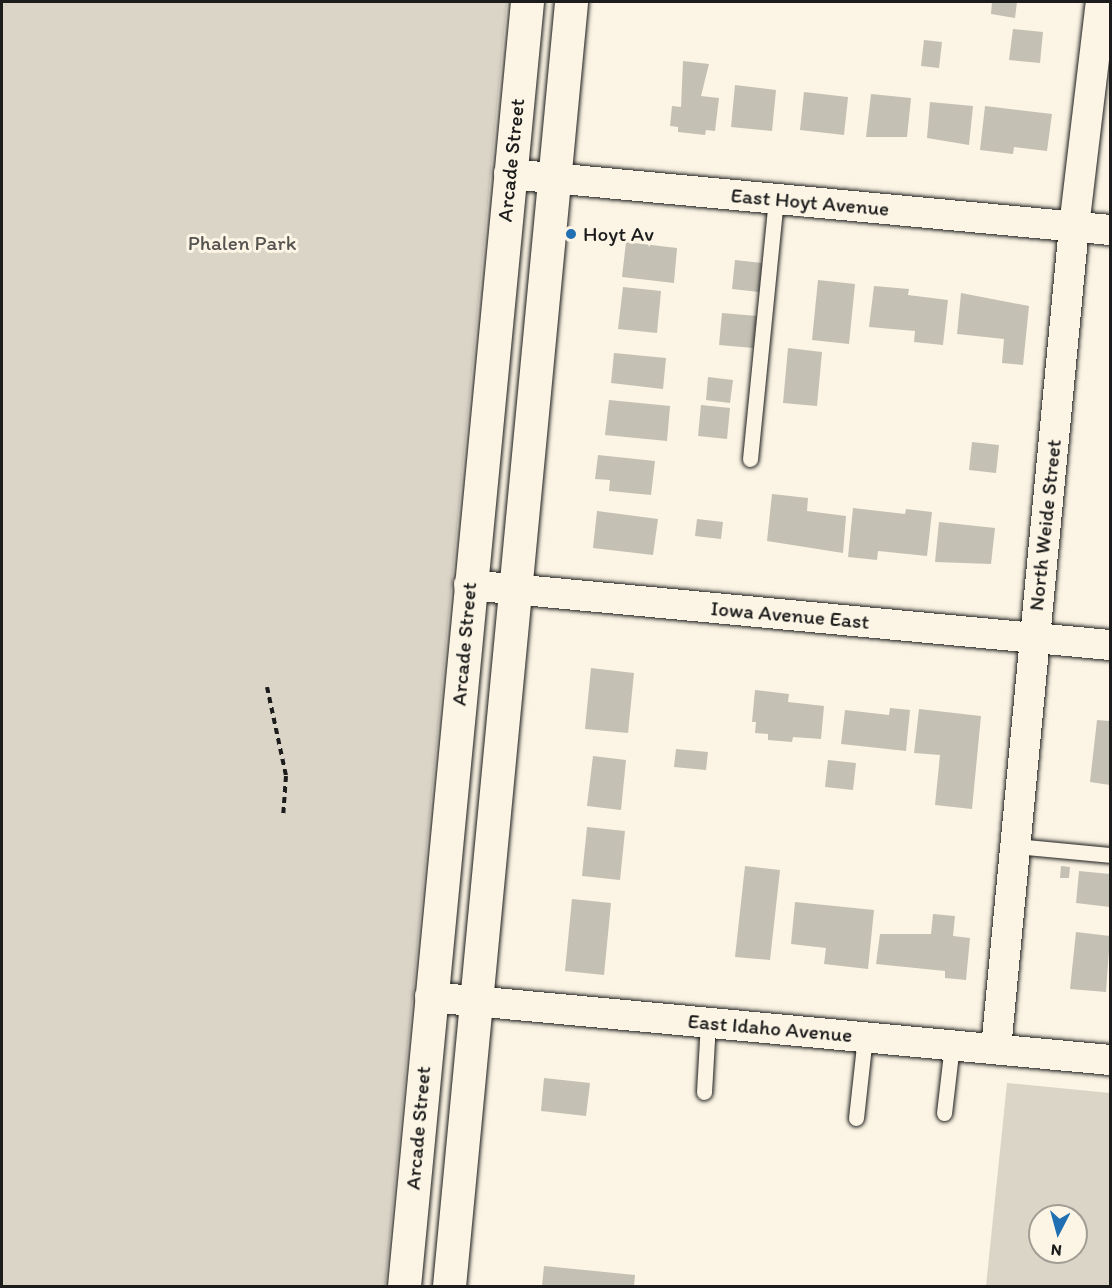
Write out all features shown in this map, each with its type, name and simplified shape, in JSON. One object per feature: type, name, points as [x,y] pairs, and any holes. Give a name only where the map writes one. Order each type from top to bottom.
[{"type":"main road","name":"Arcade Street","points":[[404,1287],[469,585],[527,2]]},
{"type":"main road","points":[[449,1287],[518,589],[571,2]]},
{"type":"street","name":"North Weide Street","points":[[996,1049],[1074,226],[1101,2]]},
{"type":"street","name":"East Hoyt Avenue","points":[[509,174],[1110,230]]},
{"type":"street","name":"Iowa Avenue East","points":[[469,585],[1110,645]]},
{"type":"street","name":"East Idaho Avenue","points":[[430,997],[1110,1060]]},
{"type":"lane","points":[[750,459],[776,198]]},
{"type":"lane","points":[[1015,846],[1110,855]]},
{"type":"lane","points":[[705,1092],[708,1023]]},
{"type":"lane","points":[[856,1118],[865,1037]]},
{"type":"lane","points":[[945,1113],[952,1045]]},
{"type":"path","points":[[267,687],[286,776],[283,818]]},
{"type":"green space","name":"Phalen Park","points":[[2,2],[507,2],[385,1286],[2,1286]]},
{"type":"green space","points":[[1007,1083],[1110,1093],[1110,1286],[986,1286]]},
{"type":"building","points":[[992,2],[1017,2],[1015,18],[991,14]]},
{"type":"building","points":[[1013,29],[1043,32],[1040,63],[1009,60]]},
{"type":"building","points":[[924,40],[942,42],[939,68],[921,66]]},
{"type":"building","points":[[683,61],[709,64],[701,96],[719,98],[715,131],[706,130],[705,135],[678,132],[678,127],[670,126],[672,106],[681,107]]},
{"type":"building","points":[[735,85],[776,90],[772,131],[731,127]]},
{"type":"building","points":[[804,92],[848,97],[844,135],[800,130]]},
{"type":"building","points":[[871,94],[911,98],[907,137],[866,137]]},
{"type":"building","points":[[930,102],[973,106],[969,145],[927,138]]},
{"type":"building","points":[[985,106],[1052,114],[1047,151],[1014,147],[1013,154],[980,150]]},
{"type":"building","points":[[626,242],[677,248],[674,283],[622,277]]},
{"type":"building","points":[[735,260],[762,263],[759,292],[732,289]]},
{"type":"building","points":[[818,280],[855,284],[849,344],[812,340]]},
{"type":"building","points":[[874,286],[909,289],[908,295],[948,300],[943,345],[914,342],[915,331],[869,327]]},
{"type":"building","points":[[623,287],[661,291],[657,333],[618,329]]},
{"type":"building","points":[[961,293],[1029,306],[1023,365],[1002,363],[1004,339],[957,334]]},
{"type":"building","points":[[722,313],[757,316],[753,348],[719,345]]},
{"type":"building","points":[[788,348],[822,352],[817,406],[783,403]]},
{"type":"building","points":[[614,353],[666,358],[663,389],[611,383]]},
{"type":"building","points":[[708,377],[733,380],[730,403],[706,400]]},
{"type":"building","points":[[609,400],[670,406],[667,441],[605,435]]},
{"type":"building","points":[[701,405],[730,408],[727,439],[698,436]]},
{"type":"building","points":[[972,442],[999,445],[996,473],[969,470]]},
{"type":"building","points":[[598,455],[655,461],[651,495],[609,491],[610,480],[595,479]]},
{"type":"building","points":[[772,494],[808,498],[807,511],[846,516],[843,553],[767,541]]},
{"type":"building","points":[[853,508],[905,514],[906,509],[932,512],[927,556],[878,551],[877,560],[848,557]]},
{"type":"building","points":[[597,511],[658,519],[653,555],[593,548]]},
{"type":"building","points":[[697,519],[723,522],[721,539],[695,536]]},
{"type":"building","points":[[939,522],[995,528],[991,564],[935,562]]},
{"type":"building","points":[[591,668],[634,673],[628,733],[585,729]]},
{"type":"building","points":[[755,690],[789,694],[788,702],[824,706],[821,739],[793,737],[792,742],[768,740],[768,734],[755,733],[756,722],[752,722]]},
{"type":"building","points":[[890,708],[910,710],[906,751],[841,744],[845,710],[889,715]]},
{"type":"building","points":[[919,709],[981,716],[972,809],[935,805],[940,755],[914,753]]},
{"type":"building","points":[[1097,720],[1110,721],[1110,785],[1090,782]]},
{"type":"building","points":[[676,749],[708,752],[706,770],[674,767]]},
{"type":"building","points":[[593,756],[626,760],[621,810],[587,806]]},
{"type":"building","points":[[828,760],[856,763],[853,790],[825,787]]},
{"type":"building","points":[[587,827],[625,831],[620,880],[582,876]]},
{"type":"building","points":[[745,866],[780,870],[770,960],[735,957]]},
{"type":"building","points":[[1061,866],[1070,867],[1069,878],[1060,878]]},
{"type":"building","points":[[1079,871],[1110,874],[1110,907],[1076,903]]},
{"type":"building","points":[[572,899],[611,903],[604,975],[565,971]]},
{"type":"building","points":[[795,902],[874,910],[868,969],[824,964],[826,948],[791,944]]},
{"type":"building","points":[[933,914],[955,916],[953,936],[970,938],[966,980],[945,978],[945,971],[876,964],[880,934],[931,934]]},
{"type":"building","points":[[1076,932],[1110,936],[1106,992],[1070,989]]},
{"type":"building","points":[[544,1078],[590,1083],[586,1116],[541,1111]]},
{"type":"building","points":[[544,1266],[635,1275],[634,1286],[542,1286]]},
{"type":"place","name":"Hoyt Av","points":[[571,234]]}]
